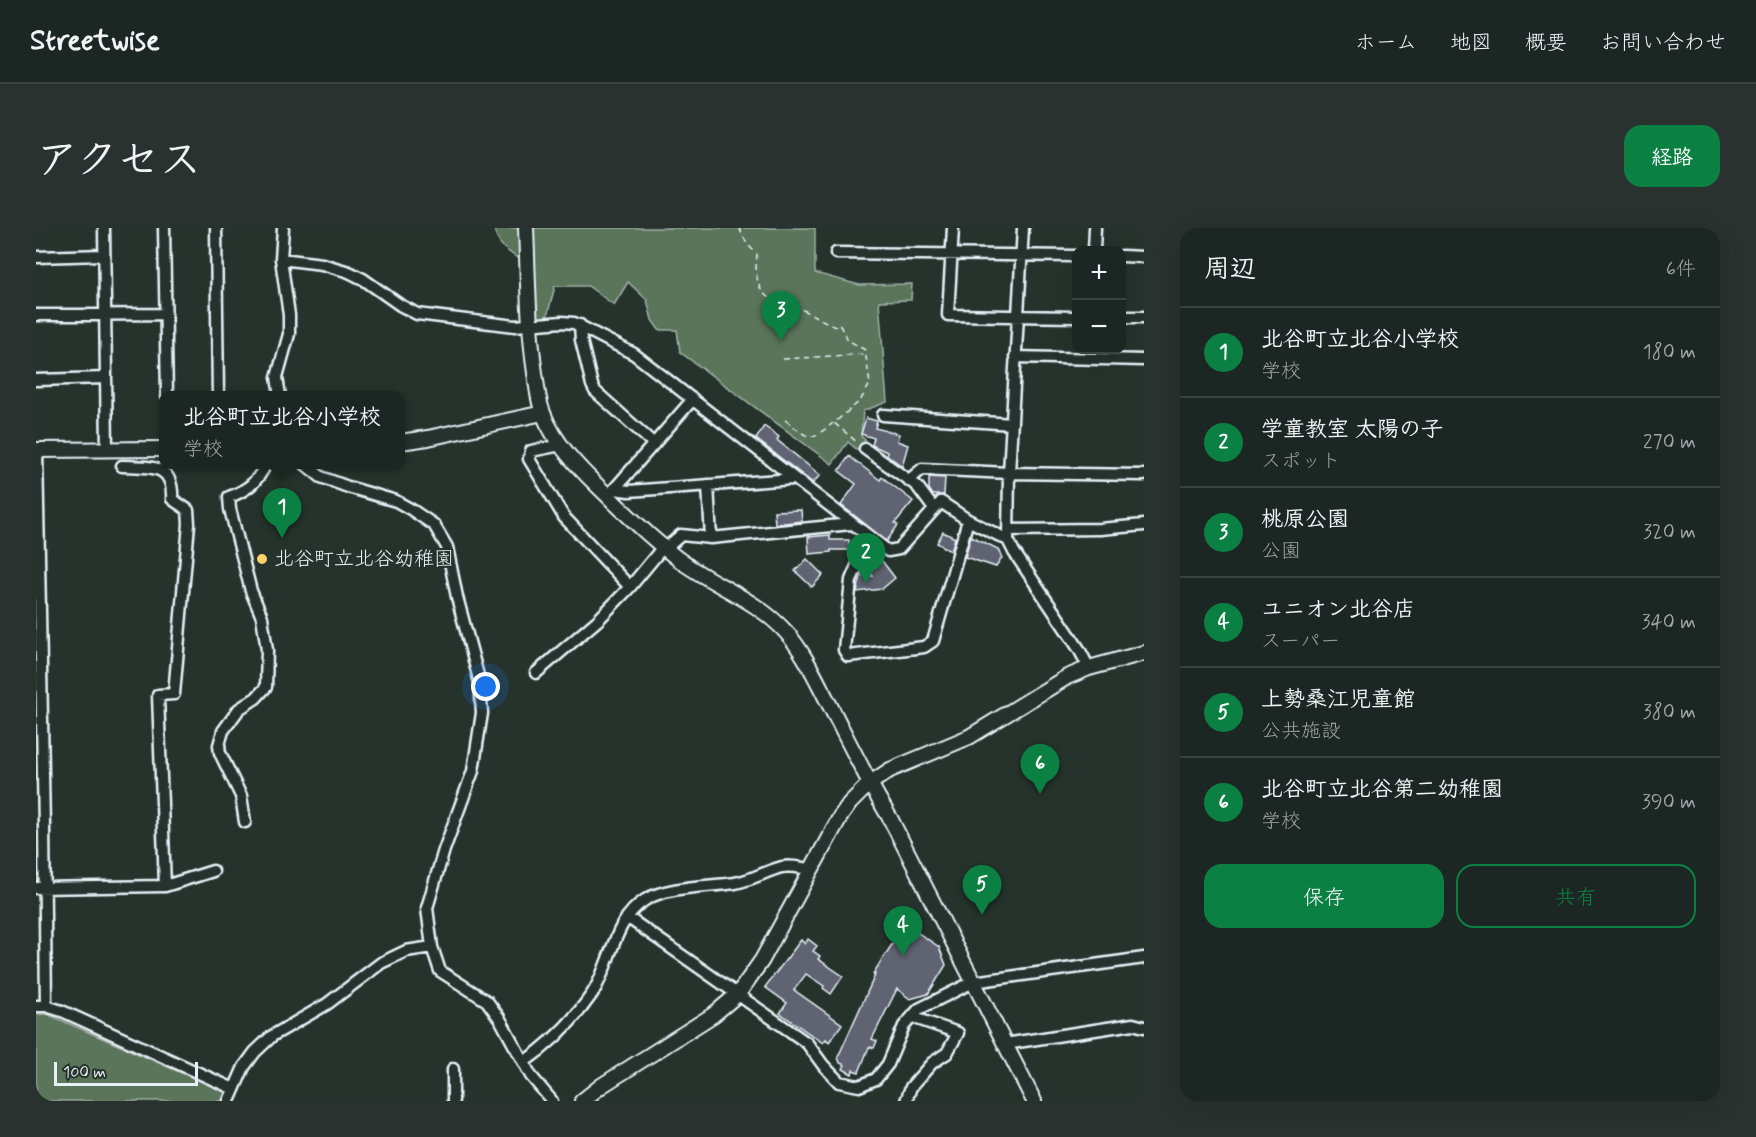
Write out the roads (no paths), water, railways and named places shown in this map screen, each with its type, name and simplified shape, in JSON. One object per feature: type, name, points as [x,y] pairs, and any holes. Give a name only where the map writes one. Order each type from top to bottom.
[{"type":"street","points":[[104,228],[107,449]]},
{"type":"street","points":[[164,228],[167,391]]},
{"type":"street","points":[[216,228],[218,391]]},
{"type":"street","points":[[278,391],[277,377],[289,334],[289,315],[281,259],[283,228]]},
{"type":"street","points":[[526,228],[533,357],[543,413],[561,445],[577,466],[611,492],[664,548],[685,564],[760,609],[786,633],[808,663],[1034,1101]]},
{"type":"street","points":[[953,228],[948,315],[1072,317]]},
{"type":"street","points":[[1023,228],[1009,474],[1008,535],[1014,552],[1079,649],[1089,668]]},
{"type":"street","points":[[1094,246],[1095,228]]},
{"type":"street","points":[[836,253],[1072,256]]},
{"type":"street","points":[[36,257],[104,255]]},
{"type":"street","points":[[1126,256],[1144,257]]},
{"type":"street","points":[[281,259],[322,264],[349,272],[417,314],[491,324],[530,326],[562,322],[580,325],[634,354],[792,479],[888,551],[895,551],[941,502],[968,520],[1008,535],[1144,525]]},
{"type":"street","points":[[36,315],[165,314]]},
{"type":"street","points":[[1126,317],[1144,317]]},
{"type":"street","points":[[580,325],[581,339],[595,391],[654,444]]},
{"type":"street","points":[[1015,357],[1144,360]]},
{"type":"street","points":[[36,380],[106,378]]},
{"type":"street","points":[[611,492],[693,399]]},
{"type":"street","points":[[405,441],[543,413]]},
{"type":"street","points":[[883,415],[1012,424]]},
{"type":"street","points":[[561,445],[531,452],[529,459],[564,517],[630,587]]},
{"type":"street","points":[[159,449],[36,450],[41,1006],[62,1011],[234,1089]]},
{"type":"street","points":[[865,449],[917,486],[934,509]]},
{"type":"street","points":[[122,466],[155,469],[166,474],[172,482],[172,499],[188,510],[189,524],[174,694],[158,695],[165,886]]},
{"type":"street","points":[[246,822],[241,796],[220,753],[219,745],[223,731],[239,709],[256,698],[266,687],[267,650],[264,626],[251,591],[229,497],[249,488],[263,469]]},
{"type":"street","points":[[310,469],[321,477],[396,501],[426,519],[441,534],[451,560],[480,683],[482,713],[473,771],[444,850],[427,908],[432,947],[440,971],[487,1001],[500,1019],[531,1076],[552,1101]]},
{"type":"street","points":[[909,480],[922,469],[1009,474],[1144,475]]},
{"type":"street","points":[[611,492],[792,479]]},
{"type":"street","points":[[708,485],[711,538]]},
{"type":"street","points":[[869,538],[861,552],[851,580],[844,650],[848,656],[924,646],[933,641],[968,520]]},
{"type":"street","points":[[537,673],[598,620],[664,548],[681,535],[711,538],[852,524]]},
{"type":"street","points":[[582,1101],[601,1086],[713,1015],[738,994],[762,960],[840,817],[849,803],[869,784],[890,770],[969,737],[1048,688],[1089,668],[1144,653]]},
{"type":"street","points":[[525,1062],[569,1021],[592,993],[603,975],[627,917],[646,900],[669,892],[748,880],[782,867],[810,869]]},
{"type":"street","points":[[40,887],[165,886],[213,870]]},
{"type":"street","points":[[627,917],[807,1043],[839,1082],[859,1086],[876,1079],[888,1064],[904,1026],[919,1009],[973,982],[1144,958]]},
{"type":"street","points":[[229,1101],[244,1067],[255,1052],[272,1036],[318,1010],[381,963],[406,951],[432,947]]},
{"type":"street","points":[[906,1101],[911,1087],[932,1063],[947,1053],[958,1033],[912,1017]]},
{"type":"street","points":[[1005,1044],[1133,1024],[1144,1027]]},
{"type":"street","points":[[453,1069],[453,1101]]},
{"type":"place","name":"桃原公園","points":[[781,341]]},
{"type":"place","name":"北谷町立北谷小学校","points":[[282,538]]},
{"type":"place","name":"北谷町立北谷幼稚園","points":[[262,559]]},
{"type":"place","name":"学童教室 太陽の子","points":[[866,583]]},
{"type":"place","name":"北谷町立北谷第二幼稚園","points":[[1040,794]]},
{"type":"place","name":"上勢桑江児童館","points":[[982,915]]},
{"type":"place","name":"ユニオン北谷店","points":[[903,956]]}]
